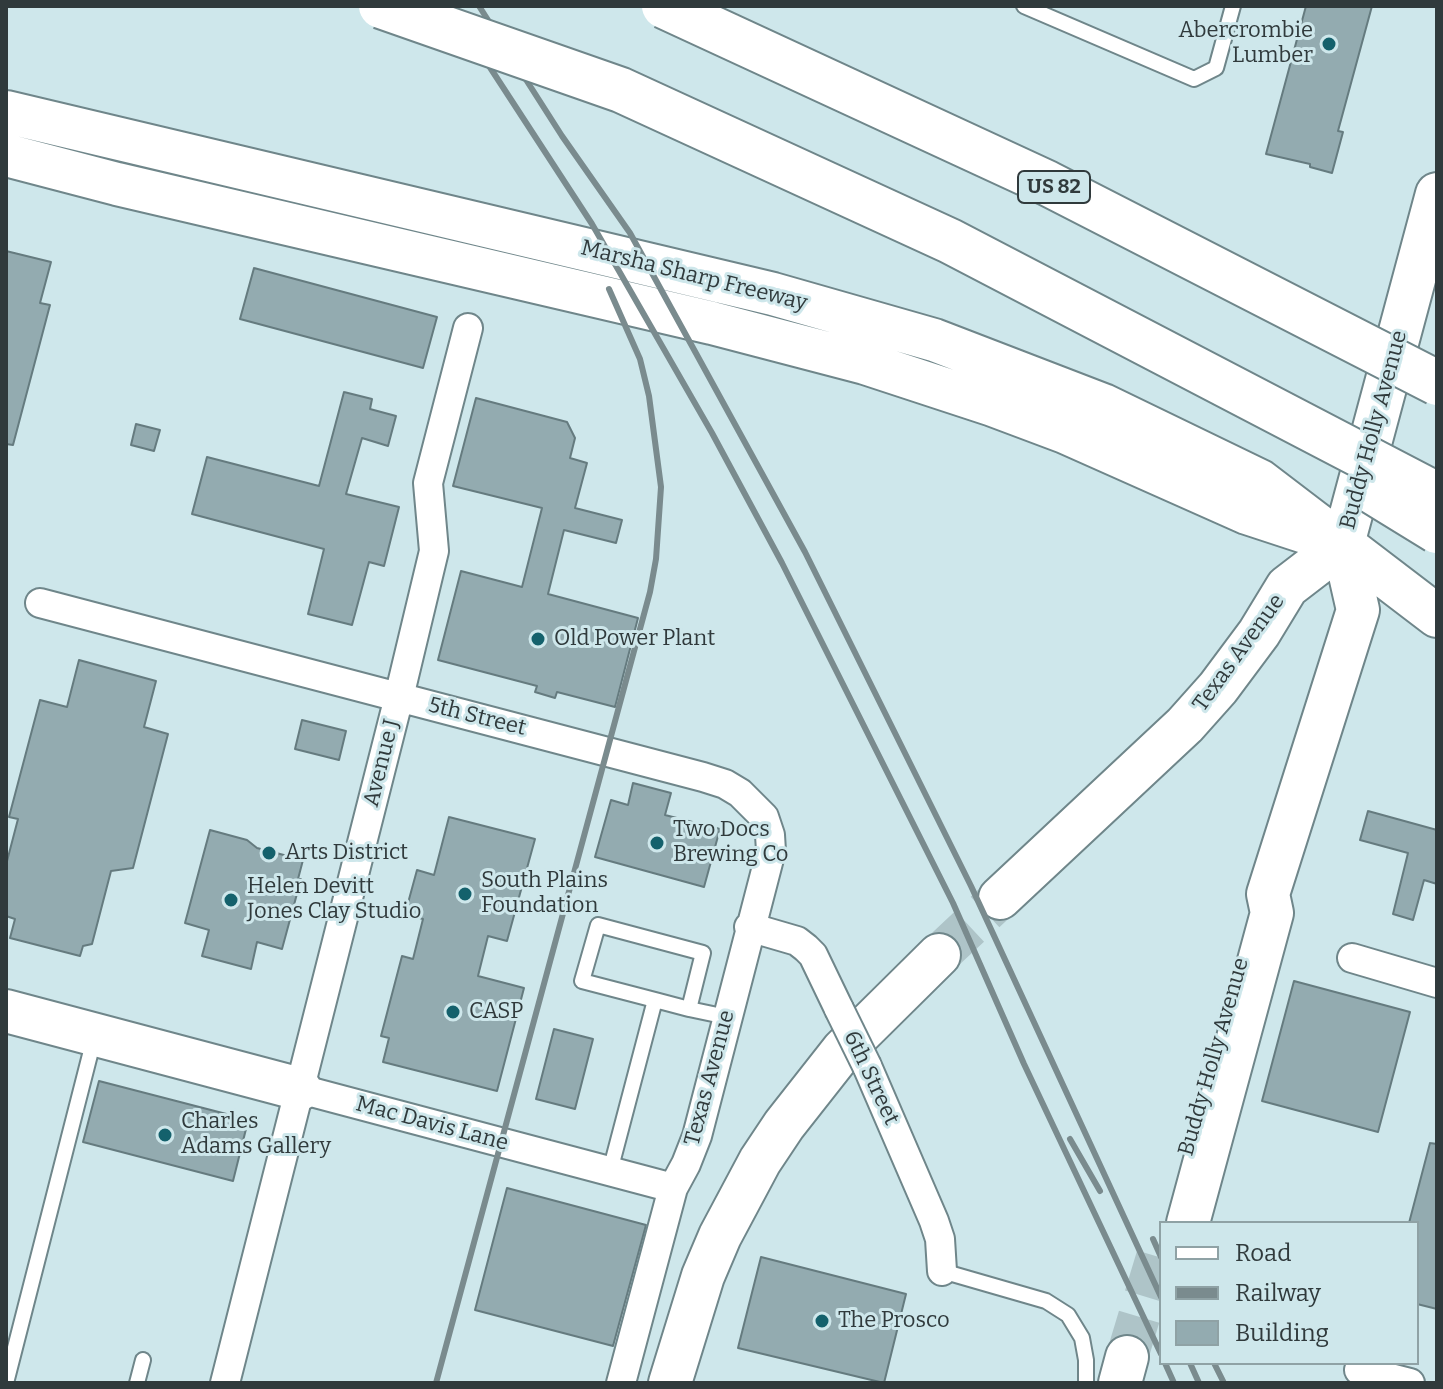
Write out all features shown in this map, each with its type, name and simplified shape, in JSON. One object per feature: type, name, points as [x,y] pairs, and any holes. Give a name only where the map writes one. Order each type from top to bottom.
[{"type":"highway","points":[[381,6],[621,90],[950,241],[1437,495]]},
{"type":"highway","name":"US 82","points":[[664,6],[1047,183],[1437,383]]},
{"type":"highway","points":[[1044,290],[1437,531]]},
{"type":"main road","name":"Marsha Sharp Freeway","points":[[6,112],[773,294],[934,340],[1103,405],[1260,481],[1437,616]]},
{"type":"main road","name":"Marsha Sharp Freeway","points":[[6,155],[117,184],[712,323],[865,363],[1065,432],[1247,513],[1343,544]]},
{"type":"main road","name":"Buddy Holly Avenue","points":[[1167,1221],[1256,910],[1268,894],[1358,610],[1343,544],[1428,270],[1437,194]]},
{"type":"main road","name":"Texas Avenue","points":[[1000,898],[1185,725],[1218,688],[1259,633],[1287,587],[1343,544]]},
{"type":"main road","name":"Buddy Holly Avenue","points":[[1189,1221],[1272,913],[1268,894]]},
{"type":"main road","points":[[670,1383],[703,1276],[727,1221],[760,1161],[843,1050],[939,955]]},
{"type":"main road","name":"Mac Davis Lane","points":[[6,1011],[300,1089]]},
{"type":"street","name":"Avenue J","points":[[225,1383],[434,551],[428,483],[468,328]]},
{"type":"street","name":"5th Street","points":[[40,603],[714,780],[740,793],[764,817]]},
{"type":"street","name":"Texas Avenue","points":[[621,1383],[673,1188],[697,1136],[771,851],[764,817]]},
{"type":"street","name":"6th Street","points":[[749,927],[797,941],[813,955],[867,1066],[934,1221],[940,1239],[942,1271]]},
{"type":"street","points":[[1352,958],[1437,983]]},
{"type":"street","name":"Mac Davis Lane","points":[[300,1089],[673,1188]]},
{"type":"street","points":[[1359,1370],[1410,1383]]},
{"type":"lane","points":[[1024,6],[1194,79],[1216,68],[1233,6]]},
{"type":"lane","points":[[689,1009],[703,953],[598,925],[582,981],[689,1009],[727,1017]]},
{"type":"lane","points":[[610,1171],[655,1000]]},
{"type":"lane","points":[[6,1383],[95,1035]]},
{"type":"lane","points":[[942,1271],[1046,1301],[1068,1315],[1082,1338],[1086,1383]]},
{"type":"lane","points":[[137,1383],[143,1360]]},
{"type":"building","points":[[1306,6],[1372,6],[1338,131],[1343,132],[1332,173],[1310,167],[1310,164],[1266,154]]},
{"type":"building","points":[[6,251],[51,262],[40,303],[50,305],[13,445],[6,444]]},
{"type":"building","points":[[254,268],[437,317],[423,368],[240,319]]},
{"type":"building","points":[[344,392],[372,399],[370,409],[396,416],[388,446],[362,438],[346,494],[399,507],[384,566],[369,562],[352,625],[308,614],[324,549],[192,514],[207,457],[319,486]]},
{"type":"building","points":[[476,398],[567,422],[575,438],[570,458],[587,463],[575,508],[622,520],[616,543],[564,530],[548,594],[638,618],[615,707],[557,692],[555,698],[535,692],[537,686],[438,660],[461,571],[522,587],[542,508],[453,486]]},
{"type":"building","points":[[136,424],[160,430],[154,451],[131,445]]},
{"type":"building","points":[[79,660],[156,681],[144,727],[168,734],[133,868],[111,871],[92,944],[83,946],[80,956],[10,938],[15,919],[6,916],[6,865],[18,819],[9,817],[40,700],[67,707]]},
{"type":"building","points":[[302,720],[346,731],[339,760],[295,749]]},
{"type":"building","name":"Two Docs Brewing Co","points":[[633,783],[671,793],[665,815],[720,829],[704,887],[595,857],[611,800],[628,805]]},
{"type":"building","points":[[1368,811],[1437,830],[1437,884],[1424,880],[1413,920],[1393,914],[1408,853],[1360,840]]},
{"type":"building","points":[[449,817],[535,839],[507,941],[488,936],[478,976],[524,988],[497,1091],[383,1062],[389,1038],[381,1036],[402,956],[413,959],[423,919],[405,914],[417,870],[434,875]]},
{"type":"building","name":"Helen Devitt Jones Clay Studio","points":[[210,830],[247,840],[257,848],[303,860],[298,879],[301,879],[282,949],[257,942],[251,969],[202,956],[209,930],[185,923]]},
{"type":"building","points":[[1294,981],[1410,1012],[1378,1132],[1262,1101]]},
{"type":"building","points":[[554,1029],[593,1039],[575,1109],[536,1099]]},
{"type":"building","name":"Charles Adams Gallery","points":[[99,1081],[238,1117],[246,1129],[233,1181],[83,1142]]},
{"type":"building","points":[[1430,1143],[1437,1144],[1437,1309],[1419,1304],[1419,1221],[1410,1221]]},
{"type":"building","points":[[507,1188],[646,1225],[613,1346],[475,1310]]},
{"type":"building","name":"The Prosco","points":[[761,1257],[906,1294],[884,1383],[738,1348]]},
{"type":"tunnel","points":[[939,955],[1000,898]]},
{"type":"tunnel","points":[[1127,1357],[1159,1251]]},
{"type":"railway","points":[[450,6],[592,224],[712,433],[782,563],[953,903],[1024,1064],[1159,1350]]},
{"type":"railway","points":[[479,6],[562,136],[630,233],[805,552],[971,886],[1159,1293]]},
{"type":"railway","points":[[436,1383],[650,592],[656,559],[661,487],[649,396],[640,359],[609,289]]},
{"type":"railway","points":[[1070,1139],[1100,1191]]},
{"type":"railway","points":[[1153,1239],[1159,1252]]},
{"type":"railway","points":[[1166,1365],[1174,1383]]},
{"type":"railway","points":[[1191,1365],[1199,1383]]},
{"type":"railway","points":[[1215,1365],[1224,1383]]},
{"type":"place","name":"Abercrombie Lumber","points":[[1329,44]]},
{"type":"place","name":"Old Power Plant","points":[[538,639]]},
{"type":"place","name":"Two Docs Brewing Co","points":[[657,843]]},
{"type":"place","name":"Arts District","points":[[269,853]]},
{"type":"place","name":"South Plains Foundation","points":[[465,894]]},
{"type":"place","name":"Helen Devitt Jones Clay Studio","points":[[231,900]]},
{"type":"place","name":"CASP","points":[[453,1012]]},
{"type":"place","name":"Charles Adams Gallery","points":[[165,1135]]},
{"type":"place","name":"The Prosco","points":[[822,1321]]}]
